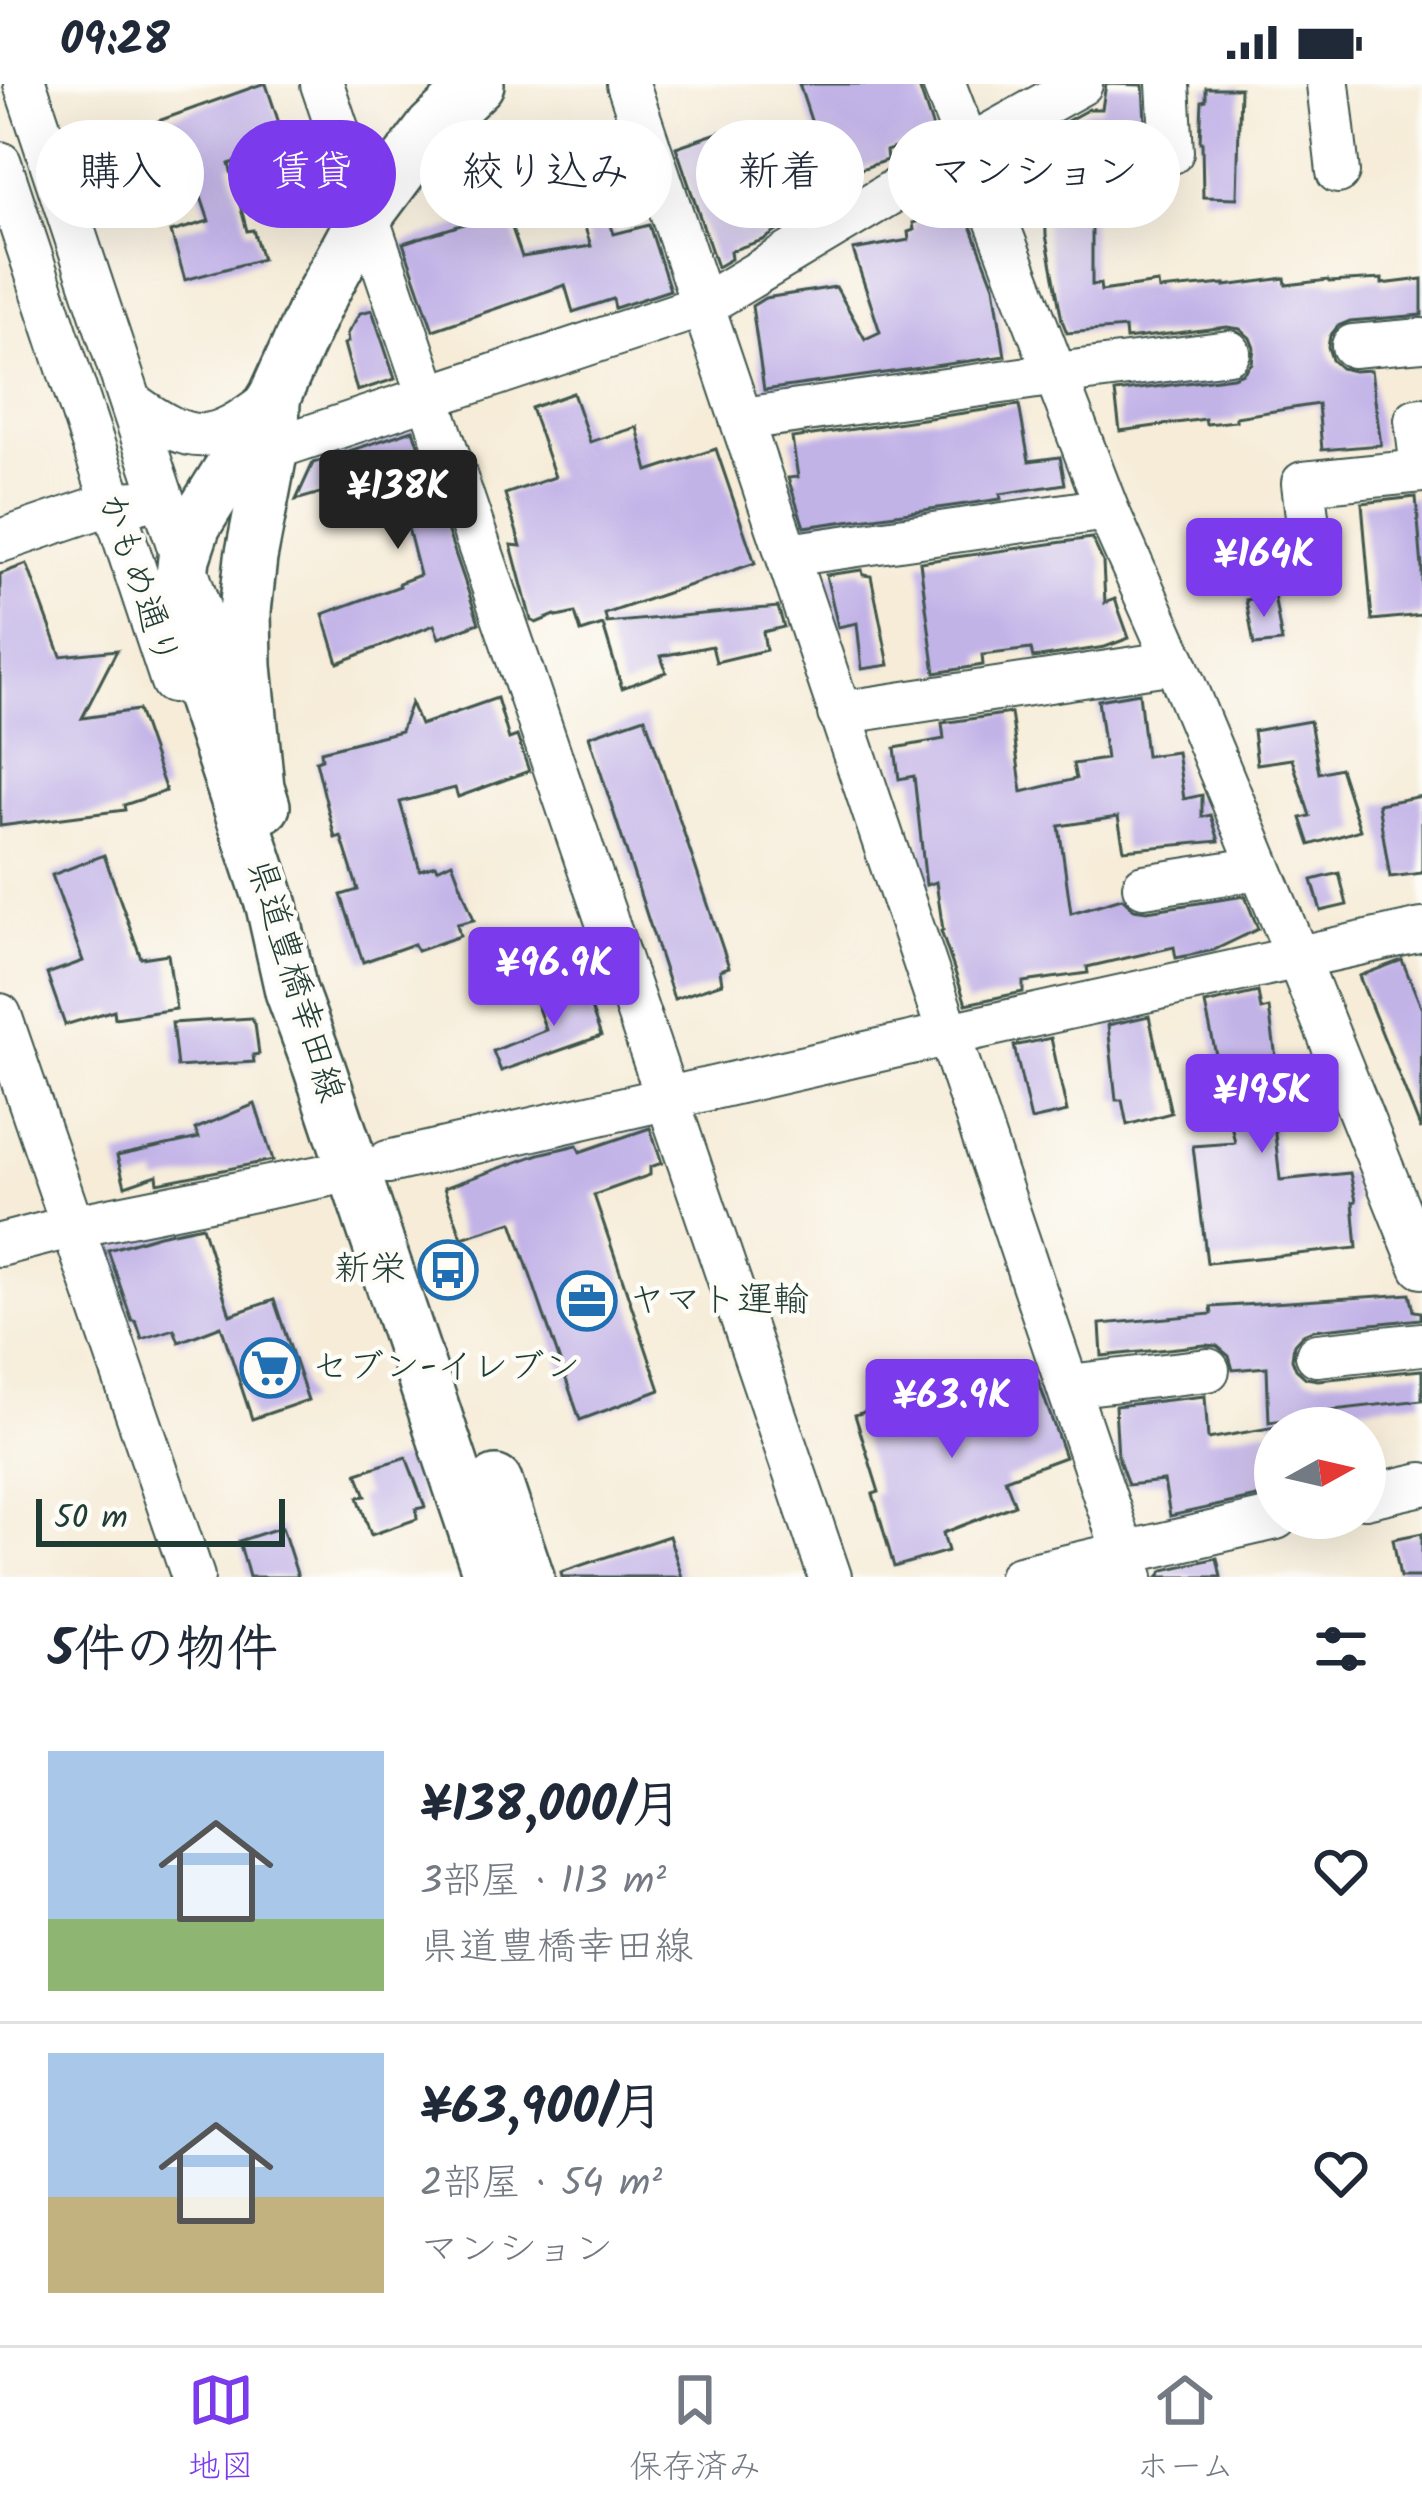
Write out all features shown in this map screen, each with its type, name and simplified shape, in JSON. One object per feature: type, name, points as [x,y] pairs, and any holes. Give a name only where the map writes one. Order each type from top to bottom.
[{"type":"main road","name":"県道豊橋幸田線","points":[[396,176],[432,128],[478,84]]},
{"type":"main road","name":"県道豊橋幸田線","points":[[359,228],[316,305],[275,396],[188,499],[195,526],[184,558],[177,620],[272,906],[291,991],[371,1166],[528,1577]]},
{"type":"main road","name":"県道豊橋幸田線","points":[[275,396],[272,449],[245,611],[258,787],[490,1577]]},
{"type":"street","name":"かもめ通り","points":[[25,84],[133,404],[188,499]]},
{"type":"street","points":[[322,84],[334,120]]},
{"type":"street","points":[[628,84],[1128,1565]]},
{"type":"street","points":[[944,84],[959,120]]},
{"type":"street","points":[[1016,120],[1081,84]]},
{"type":"street","points":[[1168,84],[1170,120]]},
{"type":"street","points":[[1328,84],[1338,172]]},
{"type":"street","name":"かもめ通り","points":[[0,163],[222,821],[291,991]]},
{"type":"street","points":[[272,449],[702,306],[888,195]]},
{"type":"street","points":[[369,228],[830,1577]]},
{"type":"street","points":[[1001,228],[1107,508],[1421,1261]]},
{"type":"street","points":[[1353,346],[1422,340]]},
{"type":"street","points":[[743,419],[1229,352]]},
{"type":"street","points":[[133,404],[160,423],[186,433],[211,435],[234,428],[275,396]]},
{"type":"street","points":[[1312,557],[1304,483],[1422,470],[1416,420],[1422,419]]},
{"type":"street","points":[[0,541],[112,503],[188,499]]},
{"type":"street","points":[[788,555],[1107,508]]},
{"type":"street","name":"かもめ通り","points":[[184,558],[258,787]]},
{"type":"street","points":[[839,713],[1174,662]]},
{"type":"street","points":[[1144,886],[1260,868]]},
{"type":"street","points":[[0,1245],[1422,930]]},
{"type":"street","points":[[0,1015],[193,1577]]},
{"type":"street","points":[[1317,1355],[1422,1344]]},
{"type":"street","points":[[1068,1386],[1208,1370]]},
{"type":"street","points":[[1386,1492],[1422,1484]]},
{"type":"street","points":[[1020,1577],[1128,1565],[1254,1525]]},
{"type":"building","points":[[266,84],[278,120],[228,120],[228,228],[253,230],[262,259],[185,280],[171,232],[204,228],[209,221],[204,206],[204,120],[161,120]]},
{"type":"building","points":[[799,84],[918,84],[930,120],[888,120],[887,160],[864,168],[864,120],[811,120]]},
{"type":"building","points":[[1106,84],[1143,85],[1145,120],[1069,120],[1089,109],[1102,109]]},
{"type":"building","points":[[1206,88],[1240,88],[1237,198],[1203,197],[1200,142]]},
{"type":"building","points":[[696,140],[696,206],[676,147]]},
{"type":"building","points":[[451,228],[512,228],[522,257],[591,246],[585,228],[612,228],[614,234],[650,228],[670,290],[615,308],[613,299],[573,312],[565,285],[433,330],[403,243]]},
{"type":"building","points":[[704,228],[776,228],[763,240],[730,251],[731,259],[717,267]]},
{"type":"building","points":[[972,228],[994,286],[1005,356],[764,390],[752,306],[765,298],[836,287],[865,339],[880,332],[853,250],[909,240],[908,232]]},
{"type":"building","points":[[1046,228],[1092,228],[1092,285],[1100,284],[1101,291],[1158,283],[1159,290],[1285,278],[1286,285],[1422,279],[1422,315],[1350,321],[1330,336],[1332,360],[1341,368],[1371,370],[1381,445],[1322,450],[1318,404],[1236,417],[1236,421],[1206,424],[1205,419],[1120,431],[1115,392],[1233,377],[1252,363],[1254,348],[1240,329],[1227,327],[1126,339],[1125,328],[1067,333]]},
{"type":"building","points":[[372,310],[395,379],[357,391],[344,344],[360,313]]},
{"type":"building","points":[[573,393],[590,442],[637,427],[648,471],[716,449],[755,563],[605,614],[607,623],[778,607],[784,627],[763,632],[766,650],[716,662],[712,646],[661,656],[666,672],[622,688],[603,625],[581,632],[575,613],[536,623],[531,620],[511,545],[521,546],[505,494],[555,477],[531,408]]},
{"type":"building","points":[[1019,405],[1029,461],[1060,457],[1065,484],[1000,494],[1001,499],[804,527],[788,478],[798,477],[792,438]]},
{"type":"building","points":[[413,430],[479,623],[439,638],[434,625],[338,663],[323,614],[420,575],[407,524],[400,525],[383,475],[296,500],[313,463]]},
{"type":"building","points":[[1416,497],[1422,615],[1372,620],[1362,503]]},
{"type":"building","points":[[1092,538],[1103,562],[1105,603],[1115,599],[1129,638],[1105,647],[1033,658],[1031,649],[982,655],[983,665],[935,673],[920,562]]},
{"type":"building","points":[[27,564],[61,656],[117,650],[82,718],[138,710],[166,791],[124,805],[125,810],[0,826],[0,574]]},
{"type":"building","points":[[862,570],[863,575],[871,576],[889,665],[862,669],[857,623],[838,627],[826,575]]},
{"type":"building","points":[[1274,595],[1282,642],[1254,645],[1246,600]]},
{"type":"building","points":[[1139,693],[1146,756],[1177,752],[1184,799],[1202,795],[1202,817],[1211,815],[1219,841],[1124,850],[1118,817],[1059,826],[1071,913],[1122,898],[1134,909],[1147,911],[1245,896],[1258,929],[1214,950],[1176,958],[1174,947],[1087,967],[1088,973],[1023,982],[1023,992],[966,1004],[941,931],[936,882],[926,885],[914,776],[899,779],[895,748],[944,739],[942,723],[1011,713],[1022,792],[1076,779],[1073,764],[1106,759],[1098,700]]},
{"type":"building","points":[[497,698],[509,739],[517,736],[529,771],[458,797],[455,788],[400,802],[420,870],[452,862],[474,920],[457,924],[460,936],[417,951],[414,944],[363,962],[341,895],[358,890],[341,836],[335,838],[316,761],[322,759],[321,751],[401,731],[411,703],[420,725]]},
{"type":"building","points":[[645,717],[729,967],[720,970],[722,983],[674,999],[589,736]]},
{"type":"building","points":[[1310,721],[1319,773],[1340,768],[1360,830],[1310,845],[1301,818],[1310,816],[1292,759],[1257,764],[1253,731]]},
{"type":"building","points":[[1422,796],[1422,873],[1390,877],[1378,804]]},
{"type":"building","points":[[104,855],[141,958],[168,954],[176,1009],[115,1018],[114,1010],[65,1025],[47,974],[83,961],[52,875]]},
{"type":"building","points":[[1339,873],[1347,905],[1321,911],[1312,880]]},
{"type":"building","points":[[1402,960],[1422,1009],[1421,1130],[1359,976]]},
{"type":"building","points":[[583,985],[601,1036],[501,1071],[493,1051],[546,1030],[535,1000]]},
{"type":"building","points":[[1258,992],[1261,1010],[1269,1008],[1291,1121],[1274,1125],[1280,1180],[1350,1173],[1357,1248],[1207,1263],[1193,1146],[1235,1143],[1205,1004]]},
{"type":"building","points":[[1149,1016],[1171,1113],[1127,1125],[1122,1100],[1116,1100],[1108,1025]]},
{"type":"building","points":[[251,1018],[259,1054],[253,1055],[254,1062],[177,1067],[172,1023]]},
{"type":"building","points":[[1051,1038],[1067,1112],[1031,1120],[1014,1046]]},
{"type":"building","points":[[255,1104],[273,1160],[158,1183],[157,1175],[125,1186],[117,1156],[199,1138],[195,1129]]},
{"type":"building","points":[[650,1128],[662,1163],[650,1167],[650,1175],[594,1195],[660,1390],[580,1420],[512,1222],[462,1238],[444,1188],[539,1154],[577,1145],[580,1152]]},
{"type":"building","points":[[202,1226],[230,1315],[274,1300],[308,1400],[252,1419],[221,1326],[179,1342],[174,1329],[142,1339],[108,1250]]},
{"type":"building","points":[[1410,1294],[1421,1319],[1313,1330],[1294,1344],[1292,1359],[1306,1378],[1318,1380],[1422,1370],[1422,1400],[1360,1407],[1268,1407],[1267,1367],[1233,1370],[1229,1356],[1217,1346],[1102,1356],[1100,1324],[1212,1314],[1211,1307]]},
{"type":"building","points":[[1038,1380],[1065,1457],[1005,1479],[1015,1505],[943,1533],[948,1551],[894,1567],[873,1494],[879,1492],[855,1415],[971,1382],[976,1398]]},
{"type":"building","points":[[1205,1396],[1208,1439],[1254,1431],[1254,1498],[1170,1516],[1164,1481],[1128,1485],[1118,1457],[1115,1406]]},
{"type":"building","points":[[406,1457],[425,1507],[416,1509],[417,1519],[371,1535],[358,1497],[366,1496],[357,1473]]},
{"type":"building","points":[[282,1527],[298,1577],[249,1577],[239,1541]]},
{"type":"building","points":[[1422,1533],[1422,1577],[1400,1577],[1393,1539]]},
{"type":"building","points":[[669,1536],[682,1577],[562,1577],[561,1572]]},
{"type":"building","points":[[1217,1558],[1221,1577],[1158,1577],[1164,1570]]},
{"type":"place","name":"新栄","points":[[448,1270]]},
{"type":"place","name":"ヤマト運輸","points":[[587,1301]]},
{"type":"place","name":"セブン-イレブン","points":[[270,1368]]}]
